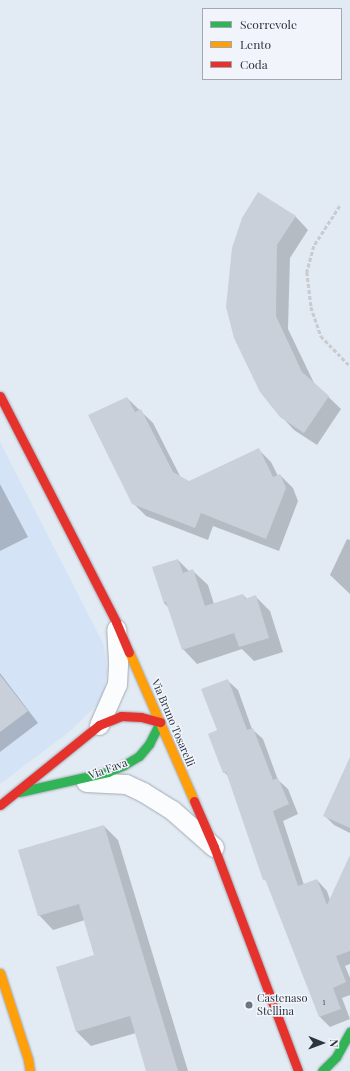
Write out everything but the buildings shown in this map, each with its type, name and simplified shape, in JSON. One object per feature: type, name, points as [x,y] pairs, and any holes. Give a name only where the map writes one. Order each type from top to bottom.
[{"type":"street","name":"Via Bruno Tosarelli","points":[[0,396],[116,622],[214,847],[298,1071]]},
{"type":"street","name":"Via Fava","points":[[99,725],[116,684],[118,662],[116,622]]},
{"type":"street","name":"Via Fava","points":[[0,805],[99,725],[121,716],[140,717],[160,722],[149,744],[139,756],[124,766],[108,772],[69,782],[17,792]]},
{"type":"street","name":"Via Fava","points":[[69,782],[110,782],[126,784],[143,792],[172,810],[214,847]]},
{"type":"street","points":[[0,973],[28,1059],[30,1071]]},
{"type":"street","points":[[322,1071],[336,1057],[350,1032]]},
{"type":"path","points":[[340,206],[314,246],[307,272],[311,307],[321,336],[350,366]]},
{"type":"shaded area","points":[[0,442],[104,645],[107,669],[103,699],[69,732],[0,784]]},
{"type":"traffic: fast","points":[[19,792],[108,772],[124,765],[139,756],[149,744],[160,722]]},
{"type":"traffic: fast","points":[[322,1071],[336,1057],[350,1032]]},
{"type":"traffic: slow","points":[[129,652],[194,801]]},
{"type":"traffic: slow","points":[[0,973],[28,1059],[30,1071]]},
{"type":"traffic: jam","points":[[0,396],[116,622],[129,652]]},
{"type":"traffic: jam","points":[[0,805],[99,725],[121,716],[141,717],[160,722]]},
{"type":"traffic: jam","points":[[194,801],[214,847],[298,1071]]},
{"type":"place","name":"Castenaso Stellina","points":[[249,1005]]}]
